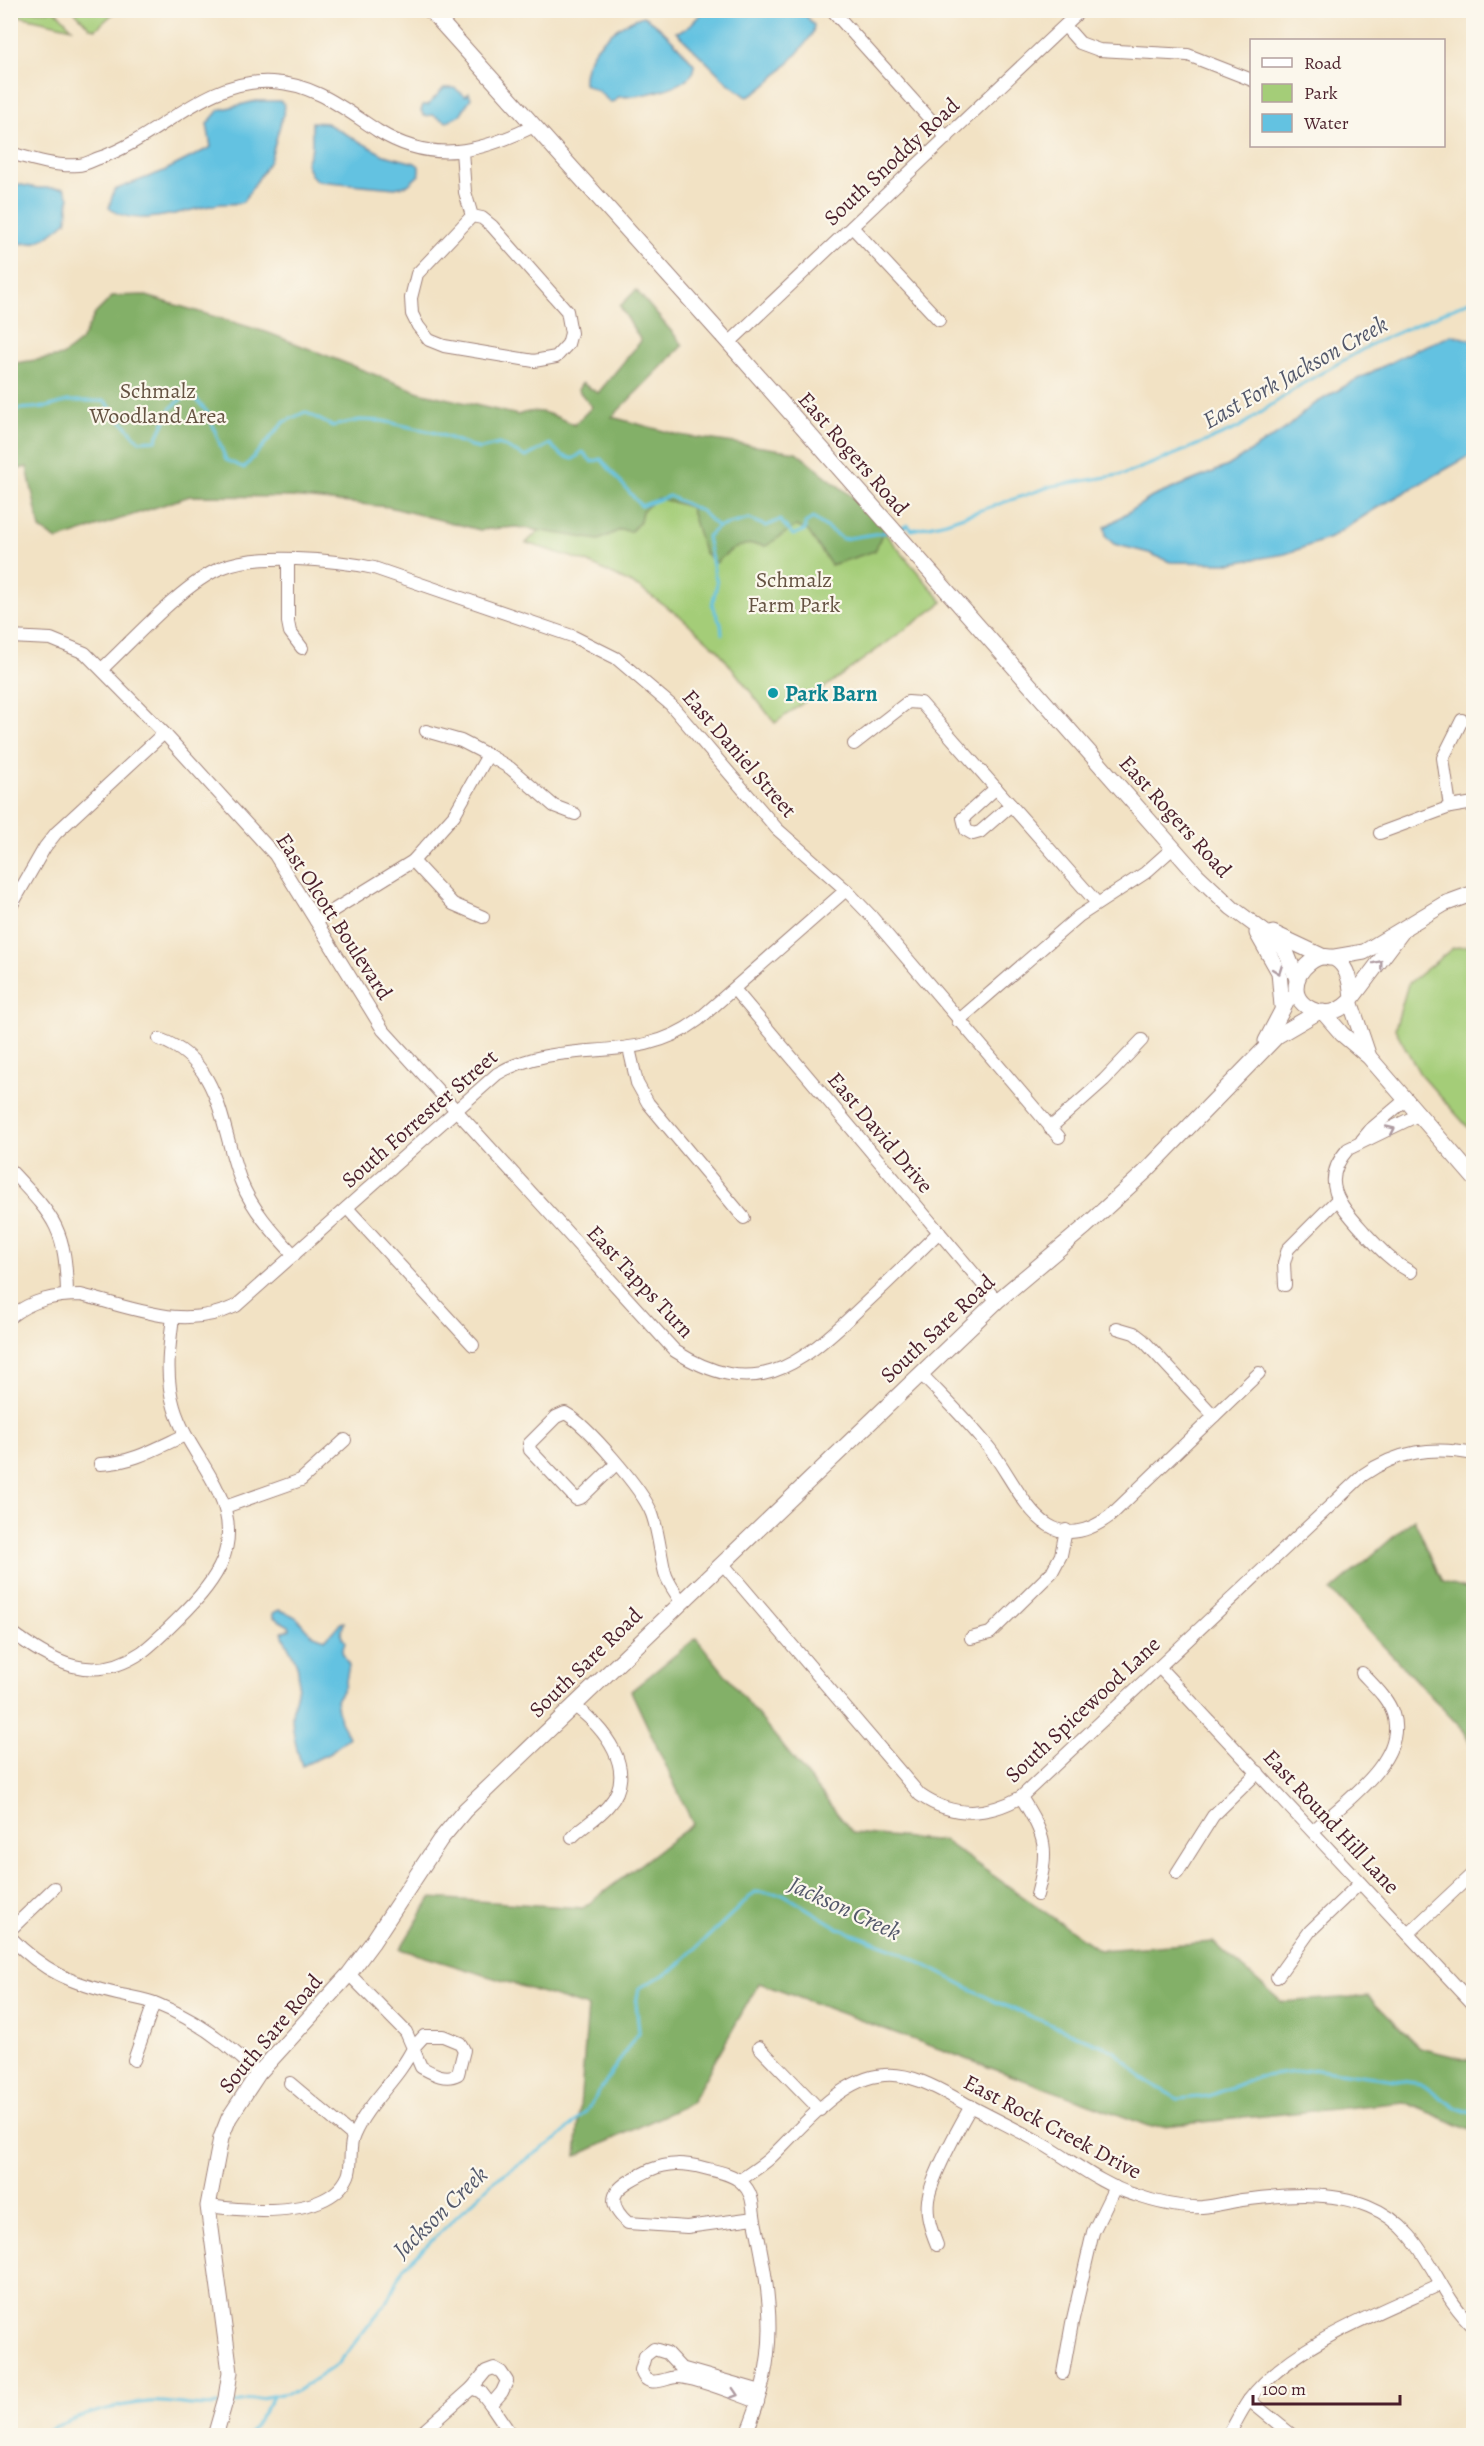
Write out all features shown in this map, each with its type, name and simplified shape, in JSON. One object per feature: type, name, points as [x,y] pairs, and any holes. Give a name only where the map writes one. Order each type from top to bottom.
[{"type":"main road","name":"East Rogers Road","points":[[430,10],[729,343],[1173,849],[1232,908],[1282,948],[1297,982]]},
{"type":"main road","points":[[1473,893],[1444,904],[1364,952],[1310,961],[1297,982],[1304,1004],[1320,1012],[1369,1057],[1404,1101],[1473,1178]]},
{"type":"main road","points":[[1232,908],[1258,934],[1271,954],[1281,978],[1282,1006]]},
{"type":"main road","name":"East Rogers Road","points":[[1249,920],[1327,958]]},
{"type":"main road","points":[[1320,1012],[1339,1010],[1351,999],[1404,929]]},
{"type":"main road","points":[[1327,958],[1338,961],[1348,972],[1351,999],[1369,1057]]},
{"type":"main road","name":"South Sare Road","points":[[1254,1059],[1297,982]]},
{"type":"main road","name":"South Sare Road","points":[[218,2428],[230,2372],[208,2206],[221,2138],[238,2102],[258,2074],[349,1974],[440,1840],[465,1810],[573,1705],[997,1301],[1138,1179],[1254,1059],[1283,1032],[1320,1012]]},
{"type":"main road","points":[[1283,1032],[1316,1024],[1342,1034]]},
{"type":"street","points":[[832,10],[947,138]]},
{"type":"street","name":"South Snoddy Road","points":[[729,343],[1081,10]]},
{"type":"street","points":[[1065,26],[1080,43],[1099,51],[1188,55],[1250,80]]},
{"type":"street","points":[[10,153],[43,162],[78,165],[131,146],[187,108],[222,90],[241,85],[272,82],[300,86],[319,93],[386,135],[406,144],[435,151],[462,151],[489,147],[534,126]]},
{"type":"street","points":[[462,151],[465,192],[472,216]]},
{"type":"street","points":[[472,216],[482,218],[492,226],[567,311],[571,333],[568,344],[556,357],[534,361],[444,346],[429,340],[416,323],[411,298],[417,273],[472,216]]},
{"type":"street","points":[[852,227],[939,320]]},
{"type":"street","name":"East Daniel Street","points":[[103,668],[205,576],[236,562],[260,559],[374,568],[573,636],[597,647],[654,688],[777,829],[846,890],[870,915],[1054,1133],[1142,1040]]},
{"type":"street","points":[[288,560],[288,621],[290,632],[302,648]]},
{"type":"street","name":"East Olcott Boulevard","points":[[10,637],[42,637],[63,643],[85,653],[103,668],[275,855],[383,1030],[456,1110]]},
{"type":"street","points":[[854,744],[908,702],[914,701],[926,708],[1097,903]]},
{"type":"street","points":[[1450,807],[1443,758],[1462,720]]},
{"type":"street","points":[[426,731],[461,741],[488,755],[515,772],[554,806],[575,814]]},
{"type":"street","points":[[10,908],[36,861],[56,833],[164,733]]},
{"type":"street","points":[[316,921],[413,861],[454,815],[488,755]]},
{"type":"street","points":[[996,788],[963,818],[966,830],[973,834],[980,832],[1011,805]]},
{"type":"street","points":[[1380,833],[1450,807],[1473,803]]},
{"type":"street","points":[[958,1022],[1097,903],[1145,873],[1173,849]]},
{"type":"street","points":[[413,861],[453,904],[483,916]]},
{"type":"street","name":"South Forrester Street","points":[[10,1317],[37,1301],[67,1295],[81,1295],[173,1317],[200,1318],[236,1306],[497,1074],[525,1059],[543,1055],[650,1045],[675,1036],[698,1020],[846,890]]},
{"type":"street","name":"East David Drive","points":[[734,989],[997,1301]]},
{"type":"street","points":[[159,1039],[183,1049],[208,1081],[217,1099],[248,1196],[262,1219],[294,1256]]},
{"type":"street","points":[[629,1048],[637,1083],[648,1104],[744,1218]]},
{"type":"street","points":[[1404,1101],[1371,1129],[1362,1140],[1348,1149],[1336,1166],[1334,1182],[1338,1199],[1393,1262],[1411,1272]]},
{"type":"street","name":"East Tapps Turn","points":[[456,1110],[662,1338],[675,1351],[708,1368],[757,1375],[804,1358],[939,1232]]},
{"type":"street","points":[[1362,1140],[1378,1136],[1418,1115]]},
{"type":"street","points":[[11,1171],[48,1212],[60,1233],[66,1256],[67,1295]]},
{"type":"street","points":[[1286,1285],[1284,1263],[1288,1249],[1338,1199]]},
{"type":"street","points":[[347,1208],[473,1345]]},
{"type":"street","points":[[10,1630],[48,1658],[74,1667],[109,1667],[140,1653],[204,1594],[216,1577],[226,1549],[225,1507],[185,1435],[174,1410],[169,1384],[173,1317]]},
{"type":"street","points":[[1117,1328],[1134,1333],[1143,1340],[1214,1416]]},
{"type":"street","points":[[921,1374],[992,1451],[1028,1509],[1044,1523],[1066,1530],[1087,1528],[1110,1516],[1259,1373]]},
{"type":"street","points":[[616,1464],[582,1497],[576,1499],[530,1450],[529,1444],[556,1417],[565,1413],[575,1418],[616,1464],[648,1504],[666,1576],[681,1602]]},
{"type":"street","points":[[100,1464],[120,1464],[135,1459],[185,1435]]},
{"type":"street","points":[[225,1507],[301,1480],[345,1440]]},
{"type":"street","name":"South Spicewood Lane","points":[[722,1563],[921,1795],[939,1806],[968,1813],[1000,1808],[1021,1797],[1356,1480],[1372,1468],[1401,1455],[1426,1450],[1452,1450],[1473,1454]]},
{"type":"street","points":[[971,1638],[990,1633],[1052,1572],[1061,1555],[1066,1530]]},
{"type":"street","name":"East Round Hill Lane","points":[[1160,1666],[1473,2005]]},
{"type":"street","points":[[1313,1831],[1385,1763],[1393,1745],[1394,1714],[1381,1694],[1362,1673]]},
{"type":"street","points":[[572,1837],[608,1806],[614,1796],[620,1767],[609,1740],[573,1705]]},
{"type":"street","points":[[1177,1873],[1213,1816],[1258,1772]]},
{"type":"street","points":[[1021,1797],[1043,1843],[1045,1870],[1037,1895]]},
{"type":"street","points":[[1408,1934],[1471,1875]]},
{"type":"street","points":[[1277,1977],[1310,1931],[1360,1883]]},
{"type":"street","points":[[10,1930],[54,1888]]},
{"type":"street","points":[[10,1937],[33,1960],[67,1980],[154,2003],[205,2028],[258,2074]]},
{"type":"street","points":[[208,2206],[281,2211],[312,2203],[333,2194],[349,2174],[353,2136],[386,2086],[406,2064],[413,2048],[406,2032],[349,1974]]},
{"type":"street","points":[[134,2060],[154,2003]]},
{"type":"street","points":[[759,2047],[820,2110]]},
{"type":"street","name":"East Rock Creek Drive","points":[[744,2185],[844,2088],[864,2078],[886,2074],[936,2088],[1023,2133],[1114,2187],[1160,2202],[1201,2207],[1244,2200],[1314,2196],[1341,2198],[1368,2205],[1395,2221],[1413,2239],[1473,2327]]},
{"type":"street","points":[[290,2083],[353,2136]]},
{"type":"street","points":[[937,2245],[928,2222],[928,2200],[956,2131],[971,2106]]},
{"type":"street","points":[[745,2436],[760,2396],[771,2329],[769,2289],[754,2218],[754,2203],[744,2185],[688,2164],[662,2166],[620,2187],[614,2196],[615,2208],[628,2223],[687,2227],[754,2218]]},
{"type":"street","points":[[1063,2373],[1093,2232],[1114,2187]]},
{"type":"street","points":[[1228,2436],[1249,2400],[1282,2367],[1310,2347],[1442,2284]]},
{"type":"street","points":[[704,2380],[675,2364],[667,2354],[654,2349],[645,2356],[641,2370],[646,2378],[659,2383],[678,2377],[704,2380],[760,2396]]},
{"type":"street","points":[[671,2378],[675,2364]]},
{"type":"street","points":[[417,2436],[472,2388],[486,2371],[494,2368],[501,2372],[507,2380],[502,2392],[491,2404]]},
{"type":"street","points":[[472,2388],[481,2392],[512,2436]]},
{"type":"street","points":[[1249,2400],[1293,2436]]},
{"type":"green space","points":[[10,11],[56,11],[72,28],[11,14]]},
{"type":"green space","points":[[74,11],[116,11],[96,29],[90,28]]},
{"type":"green space","name":"Schmalz Woodland Area","points":[[636,290],[683,345],[612,417],[679,435],[796,452],[886,524],[875,551],[831,565],[808,531],[796,526],[766,546],[751,544],[733,549],[716,563],[704,552],[690,507],[658,498],[642,511],[640,522],[631,531],[620,530],[599,540],[516,527],[480,530],[389,507],[292,497],[190,496],[57,540],[40,529],[27,467],[11,471],[11,369],[16,363],[62,356],[81,341],[95,314],[113,296],[143,295],[269,333],[419,392],[518,415],[525,412],[547,413],[574,425],[592,407],[578,390],[582,383],[598,393],[641,341],[620,306]]},
{"type":"green space","name":"Schmalz Farm Park","points":[[612,462],[861,505],[943,602],[775,723],[717,649],[681,617],[638,587],[587,562],[526,543]]},
{"type":"green space","points":[[1474,945],[1473,1133],[1420,1074],[1395,1029],[1408,984],[1453,948]]},
{"type":"green space","points":[[1414,1519],[1442,1582],[1473,1591],[1473,1749],[1464,1731],[1331,1591]]},
{"type":"green space","points":[[696,1638],[853,1833],[944,1841],[1099,1950],[1213,1942],[1282,2002],[1368,1996],[1420,2048],[1473,2061],[1473,2131],[1404,2102],[1152,2127],[759,1983],[691,2103],[576,2156],[588,2007],[400,1949],[431,1898],[583,1908],[693,1824],[631,1691]]},
{"type":"water","points":[[704,11],[802,11],[814,25],[813,32],[783,69],[754,94],[747,97],[727,82],[676,32],[686,29]]},
{"type":"water","points":[[643,16],[677,45],[694,64],[694,71],[681,83],[671,87],[648,94],[618,97],[615,101],[610,102],[598,91],[584,84],[588,61],[602,41],[622,26]]},
{"type":"water","points":[[444,88],[454,88],[466,96],[469,93],[471,98],[460,115],[447,122],[433,115],[424,116],[421,111],[423,105],[428,105]]},
{"type":"water","points":[[256,101],[280,101],[284,104],[284,111],[270,161],[243,202],[220,204],[148,218],[120,215],[109,208],[114,190],[164,171],[211,147],[207,124],[219,110]]},
{"type":"water","points":[[312,122],[326,123],[384,155],[415,163],[419,166],[419,175],[408,185],[395,188],[317,181],[311,175],[306,163],[312,148]]},
{"type":"water","points":[[11,183],[38,188],[64,188],[69,197],[67,221],[41,240],[27,243],[11,242]]},
{"type":"water","points":[[1453,335],[1473,341],[1473,454],[1375,509],[1330,538],[1285,554],[1232,563],[1170,562],[1149,553],[1114,544],[1106,537],[1105,527],[1152,497],[1228,466],[1284,430],[1311,406],[1352,382],[1415,350]]},
{"type":"water","points":[[279,1610],[296,1618],[312,1634],[326,1639],[340,1623],[344,1622],[341,1635],[345,1642],[342,1652],[349,1665],[345,1686],[336,1700],[340,1721],[349,1737],[328,1754],[302,1766],[292,1722],[298,1670],[282,1632],[290,1629],[289,1626],[273,1617],[273,1613]]},
{"type":"waterway","name":"East Fork Jackson Creek","points":[[900,528],[908,525],[912,530],[946,522],[1052,486],[1125,474],[1161,460],[1238,428],[1302,384],[1374,343],[1474,299]]},
{"type":"waterway","name":"East Fork Jackson Creek","points":[[10,423],[17,409],[47,407],[68,401],[105,401],[139,441],[156,440],[171,408],[190,392],[208,413],[226,460],[244,468],[284,422],[305,412],[332,426],[360,420],[383,421],[436,433],[479,449],[499,444],[526,457],[550,444],[561,455],[573,459],[583,452],[592,462],[601,459],[641,506],[669,496],[701,511],[718,527],[707,537],[717,584],[712,605],[721,624],[722,634]]},
{"type":"waterway","name":"East Fork Jackson Creek","points":[[718,527],[749,519],[766,526],[780,520],[793,535],[805,530],[805,523],[813,518],[843,539],[887,532]]},
{"type":"waterway","name":"Jackson Creek","points":[[231,2404],[297,2391],[338,2364],[389,2299],[403,2268],[495,2180],[557,2139],[585,2113],[639,2031],[636,2003],[639,1988],[673,1970],[755,1892],[783,1894],[840,1929],[896,1950],[994,2001],[1115,2051],[1143,2079],[1178,2099],[1209,2096],[1258,2077],[1318,2069],[1423,2084],[1454,2107],[1474,2114]]},
{"type":"waterway","points":[[248,2436],[273,2397]]},
{"type":"waterway","name":"Jackson Creek","points":[[38,2436],[76,2418],[106,2409],[158,2402],[201,2406],[219,2405]]},
{"type":"place","name":"Park Barn","points":[[773,693]]}]
